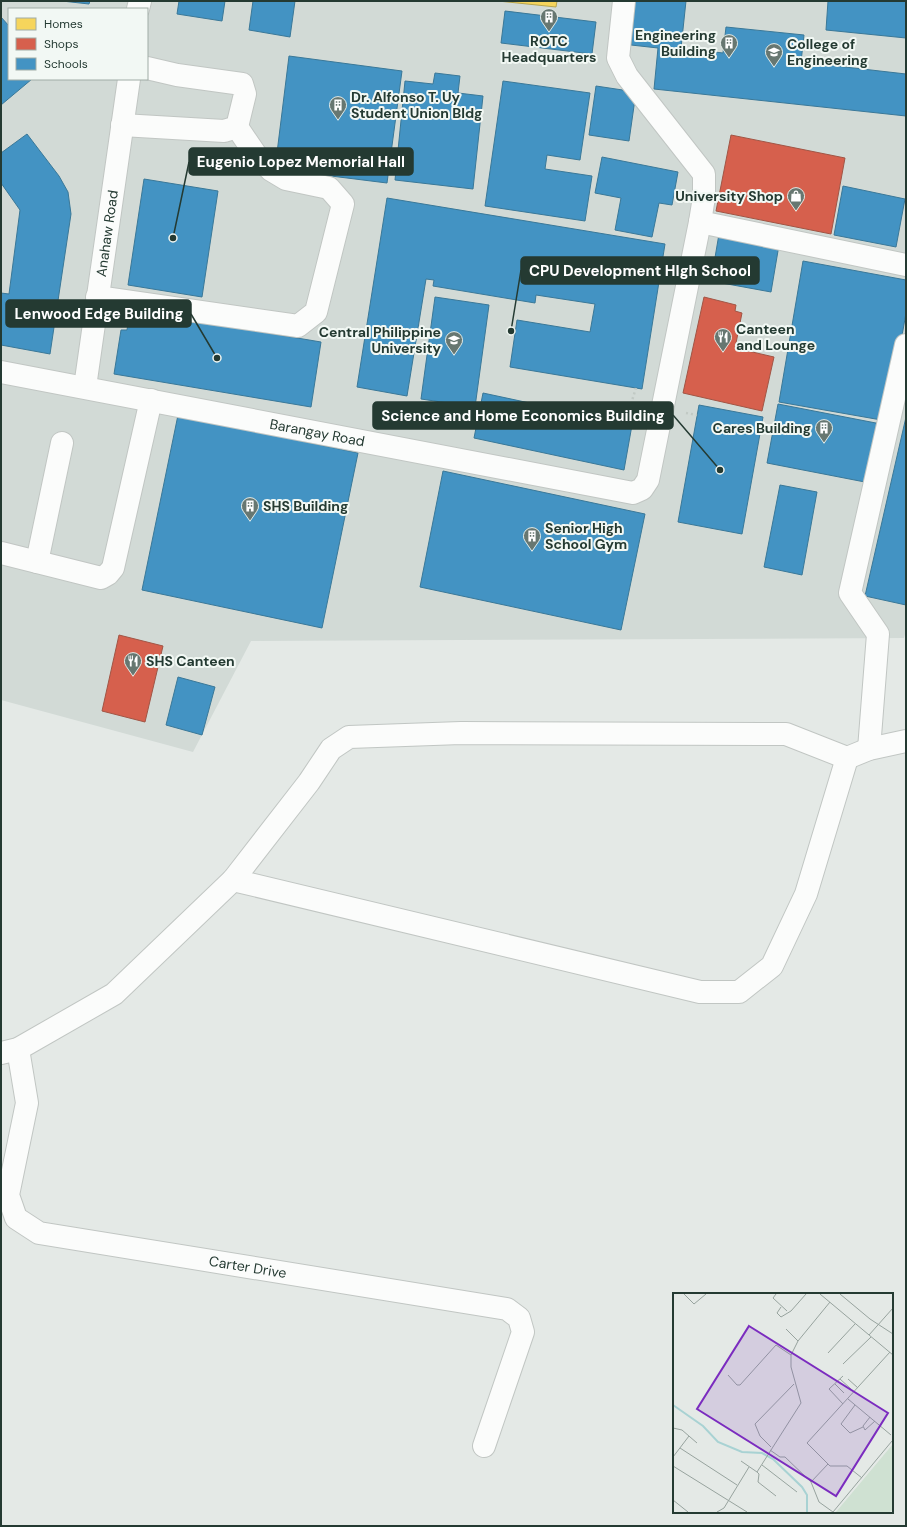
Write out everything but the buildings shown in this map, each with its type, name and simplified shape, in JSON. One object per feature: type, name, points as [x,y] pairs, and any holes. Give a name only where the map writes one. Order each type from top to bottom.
[{"type":"street","points":[[624,1],[618,58],[627,76],[704,174],[704,197],[700,222],[906,265]]},
{"type":"street","points":[[98,297],[298,326],[316,312],[343,204],[329,188],[286,179],[271,170],[256,154],[237,127],[245,94],[242,84],[176,75],[148,68]]},
{"type":"street","name":"Anahaw Road","points":[[85,387],[128,80]]},
{"type":"street","points":[[122,125],[224,131],[237,127]]},
{"type":"street","name":"Barangay Road","points":[[1,372],[633,493],[642,489],[648,480],[700,222]]},
{"type":"street","points":[[9,1051],[114,994],[233,880],[309,782],[331,748],[349,737],[462,732],[786,734],[847,758],[888,745],[878,634],[850,593],[906,345]]},
{"type":"street","points":[[1,553],[101,578],[108,574],[112,568],[152,400]]},
{"type":"street","points":[[37,562],[62,443]]},
{"type":"street","points":[[233,880],[700,992],[739,992],[772,966],[806,894],[847,758]]},
{"type":"street","name":"Carter Drive","points":[[9,1051],[27,1103],[8,1196],[16,1218],[39,1233],[507,1309],[519,1318],[523,1332],[484,1446]]},
{"type":"path","points":[[625,424],[636,388]]},
{"type":"shaded area","name":"Central Philippine University","points":[[1,1],[906,1],[906,631],[904,638],[251,641],[193,752],[1,700]]},
{"type":"place","name":"ROTC Headquarters","points":[[549,32]]},
{"type":"place","name":"Engineering Building","points":[[729,58]]},
{"type":"place","name":"College of Engineering","points":[[774,67]]},
{"type":"place","name":"Dr. Alfonso T. Uy Student Union Bldg","points":[[338,120]]},
{"type":"place","name":"University Shop","points":[[796,211]]},
{"type":"place","name":"Eugenio Lopez Memorial Hall","points":[[173,238]]},
{"type":"place","name":"CPU Development HIgh School","points":[[511,331]]},
{"type":"place","name":"Canteen and Lounge","points":[[723,352]]},
{"type":"place","name":"Central Philippine University","points":[[454,355]]},
{"type":"place","name":"Lenwood Edge Building","points":[[217,358]]},
{"type":"place","name":"Cares Building","points":[[824,443]]},
{"type":"place","name":"Science and Home Economics Building","points":[[720,470]]},
{"type":"place","name":"SHS Building","points":[[250,521]]},
{"type":"place","name":"Senior High School Gym","points":[[532,551]]},
{"type":"place","name":"SHS Canteen","points":[[133,676]]}]
